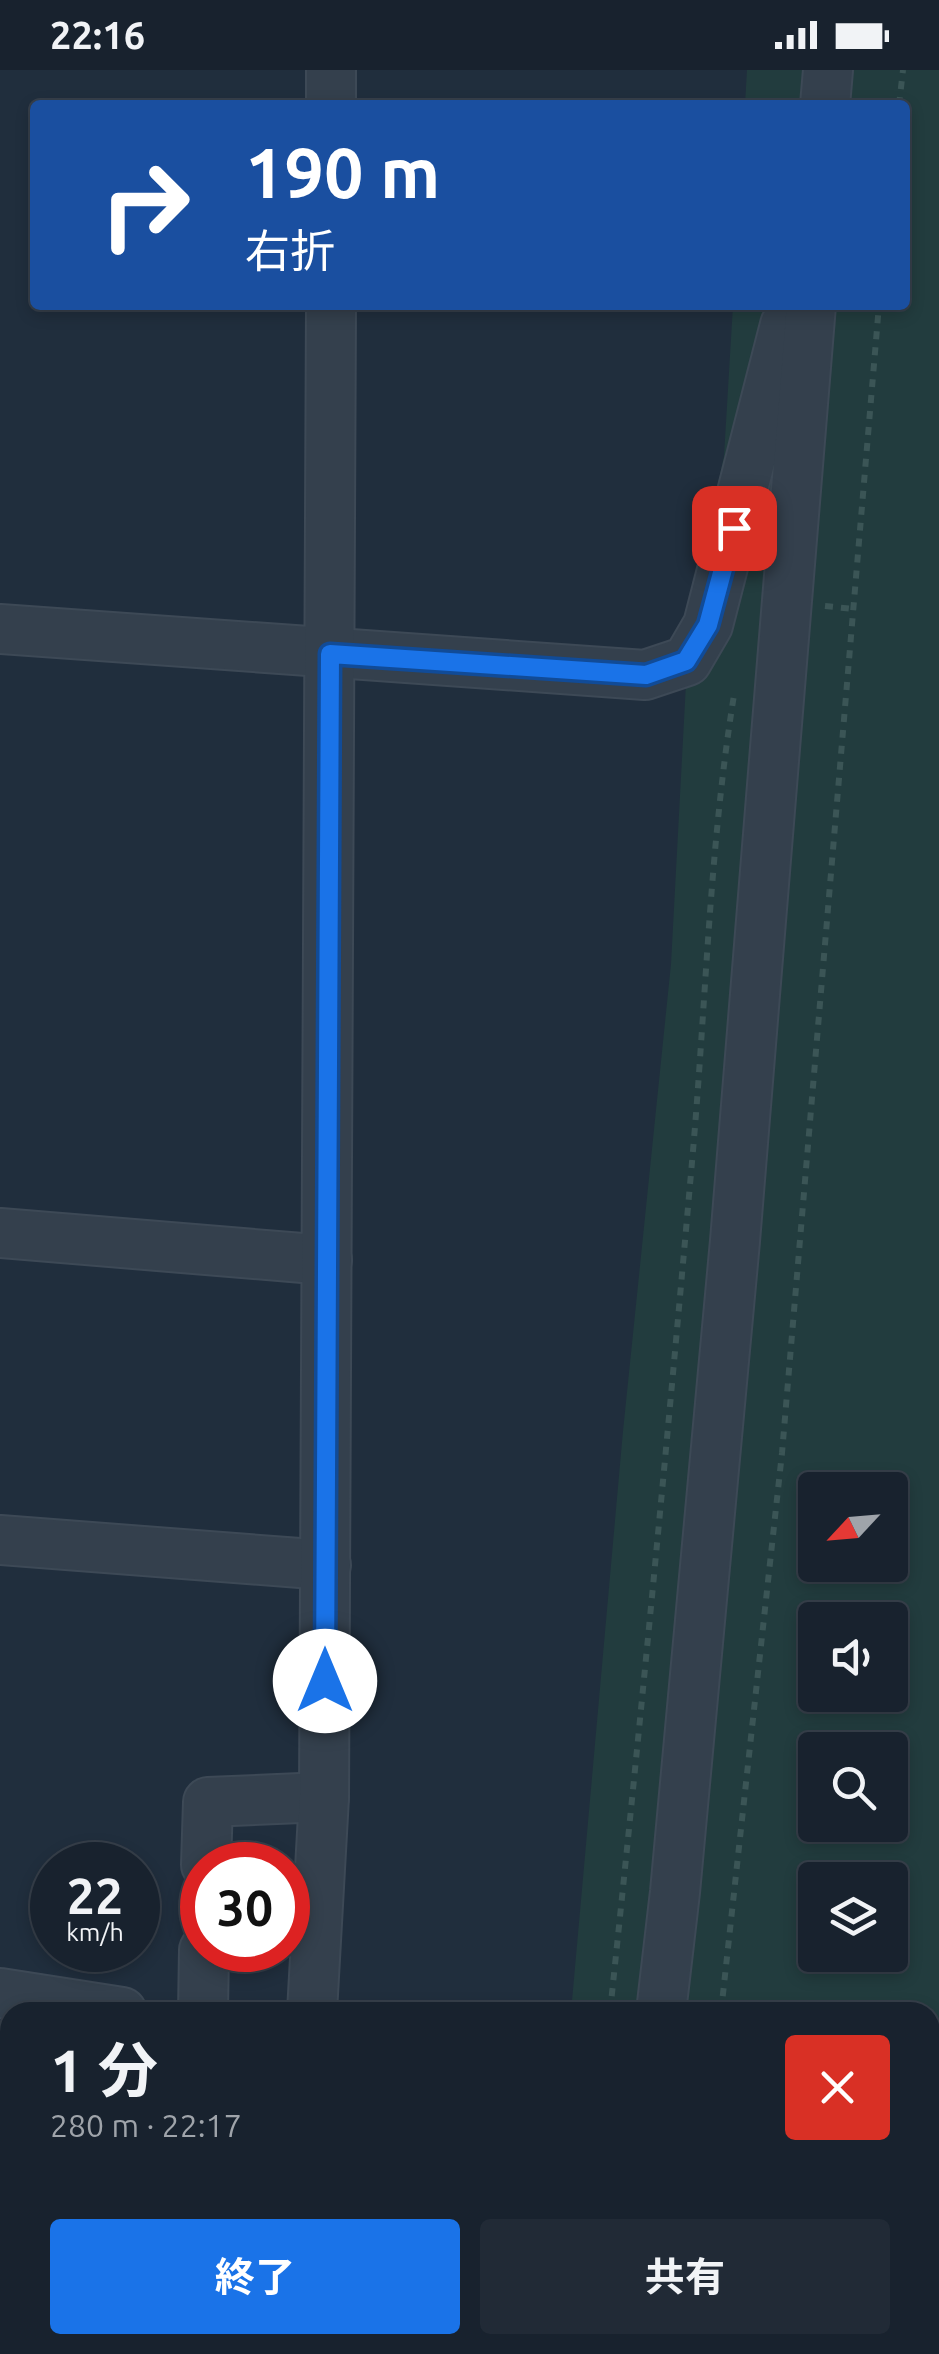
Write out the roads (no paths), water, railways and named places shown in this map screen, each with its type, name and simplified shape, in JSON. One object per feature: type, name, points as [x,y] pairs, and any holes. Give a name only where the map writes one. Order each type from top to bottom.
[{"type":"street","points":[[331,70],[331,100]]},
{"type":"street","points":[[825,100],[828,70]]},
{"type":"street","points":[[313,2002],[324,1796],[330,310]]},
{"type":"street","points":[[0,629],[646,675],[686,661],[708,625],[785,326],[806,310]]},
{"type":"street","points":[[662,2002],[735,1240],[811,310]]},
{"type":"street","points":[[0,1233],[327,1260]]},
{"type":"street","points":[[0,1540],[326,1565]]},
{"type":"street","points":[[207,1842],[208,1802],[324,1796]]},
{"type":"street","points":[[203,2002],[204,1972]]},
{"type":"street","points":[[0,1994],[54,2002]]}]
